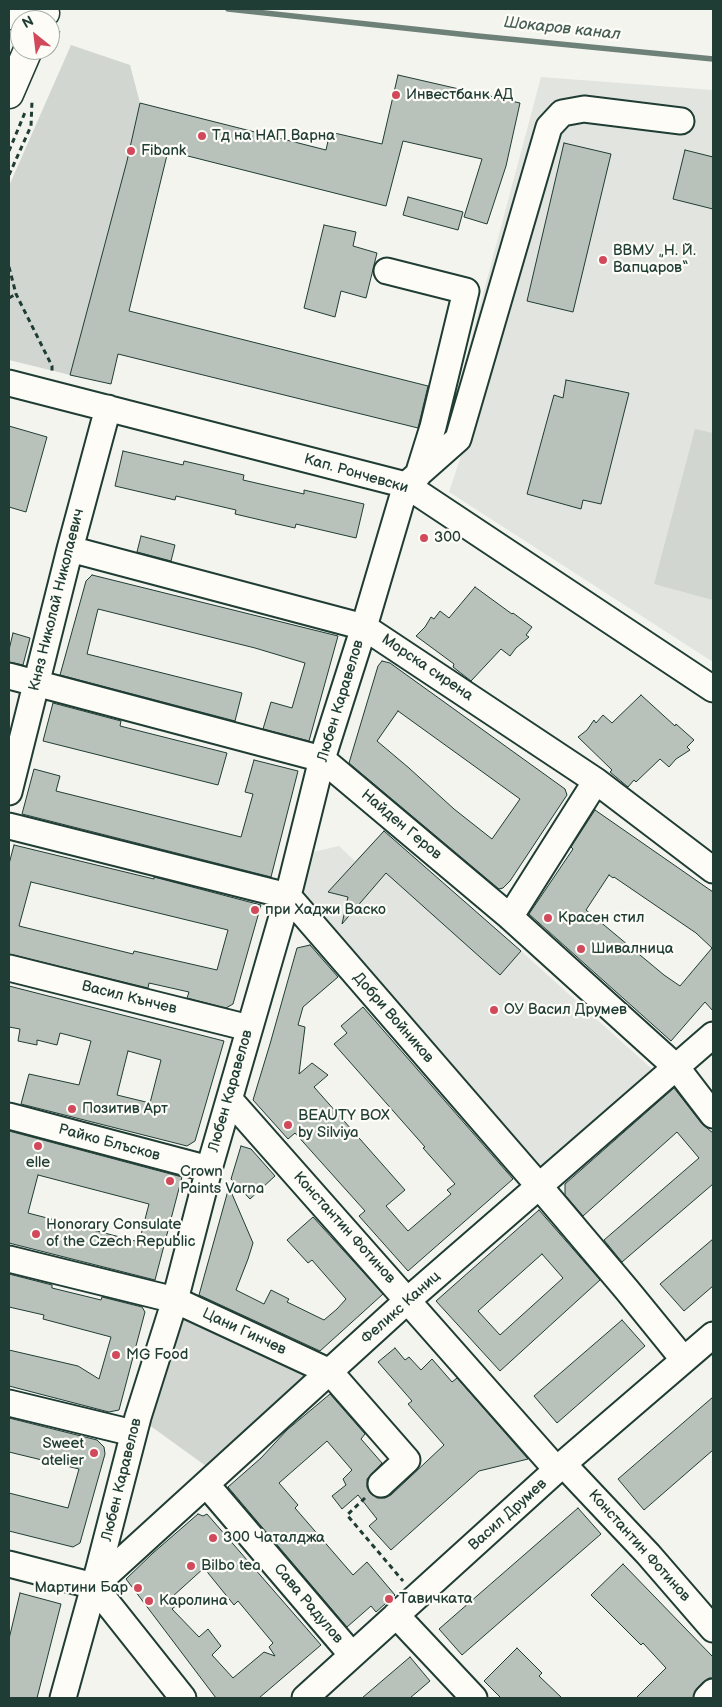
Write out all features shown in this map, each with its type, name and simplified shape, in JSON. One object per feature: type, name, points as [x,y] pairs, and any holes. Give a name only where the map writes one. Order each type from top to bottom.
[{"type":"main road","points":[[21,94],[35,60]]},
{"type":"street","points":[[412,480],[458,439],[549,127],[562,114],[584,109],[681,121]]},
{"type":"street","name":"Любен Каравелов","points":[[63,1698],[133,1433],[175,1300],[208,1169],[230,1100],[288,896],[322,759],[412,480],[433,426],[466,291],[387,271]]},
{"type":"street","name":"Кап. Рончевски","points":[[9,383],[412,480],[713,689]]},
{"type":"street","name":"Княз Николай Николаевич","points":[[9,792],[70,549],[108,408]]},
{"type":"street","name":"Морска сирена","points":[[70,549],[364,627],[596,781],[713,870]]},
{"type":"street","name":"Найден Геров","points":[[9,676],[322,759],[510,917],[677,1068],[713,1115]]},
{"type":"street","points":[[510,917],[596,781]]},
{"type":"street","points":[[9,826],[288,896]]},
{"type":"street","name":"Добри Войников","points":[[288,896],[627,1290],[684,1360]]},
{"type":"street","name":"Васил Кънчев","points":[[9,968],[249,1028]]},
{"type":"street","name":"Феликс Каниц","points":[[94,1586],[408,1300],[713,1035]]},
{"type":"street","name":"Константин Фотинов","points":[[230,1100],[560,1467],[648,1554],[713,1629]]},
{"type":"street","name":"Райко Блъсков","points":[[9,1116],[208,1169]]},
{"type":"street","name":"Цани Гинчев","points":[[9,1259],[175,1300],[330,1372],[408,1460],[381,1484]]},
{"type":"street","name":"Васил Друмев","points":[[305,1698],[560,1467],[713,1335]]},
{"type":"street","points":[[9,1403],[133,1433]]},
{"type":"street","name":"Сава Радулов","points":[[206,1484],[352,1655]]},
{"type":"street","points":[[9,1564],[94,1586],[183,1698]]},
{"type":"street","points":[[396,1615],[474,1698]]},
{"type":"street","points":[[707,1698],[713,1692]]},
{"type":"path","points":[[9,175],[31,126],[21,94]]},
{"type":"path","points":[[9,151],[22,120]]},
{"type":"path","points":[[9,267],[16,294],[52,366],[53,394]]},
{"type":"path","points":[[9,298],[16,294]]},
{"type":"path","points":[[381,1484],[347,1515],[417,1597]]},
{"type":"shaded area","points":[[71,45],[130,65],[140,103],[127,161],[70,375],[9,360],[9,186]]},
{"type":"shaded area","name":"ВВМУ „Н. Й. Вапцаров“","points":[[541,77],[713,90],[713,662],[449,492],[466,441],[446,436],[447,429]]},
{"type":"shaded area","points":[[695,429],[713,433],[713,600],[654,584]]},
{"type":"shaded area","name":"ОУ Васил Друмев","points":[[384,831],[652,1069],[540,1168],[300,896],[313,852],[339,846],[355,861]]},
{"type":"shaded area","points":[[175,1300],[330,1372],[217,1474],[138,1417]]},
{"type":"building","points":[[398,75],[520,103],[506,166],[487,224],[464,217],[482,159],[403,141],[386,206],[168,151],[129,311],[428,386],[418,428],[118,354],[111,384],[70,375],[127,161],[140,103],[326,150],[330,132],[382,144]]},
{"type":"building","points":[[564,143],[611,154],[573,312],[527,301]]},
{"type":"building","points":[[685,150],[713,157],[713,209],[673,199]]},
{"type":"building","points":[[408,197],[463,212],[458,230],[403,215]]},
{"type":"building","points":[[324,225],[356,232],[353,246],[377,253],[366,298],[341,291],[335,317],[304,308]]},
{"type":"building","points":[[566,380],[629,393],[601,504],[583,500],[581,509],[527,494],[554,395],[563,398]]},
{"type":"building","points":[[9,426],[47,437],[26,512],[9,507]]},
{"type":"building","points":[[123,451],[183,465],[184,461],[244,475],[243,480],[304,494],[304,490],[364,504],[356,538],[296,524],[295,528],[235,514],[236,510],[176,496],[175,500],[115,486]]},
{"type":"building","points":[[141,536],[175,545],[171,561],[137,552]]},
{"type":"building","points":[[92,575],[338,636],[309,741],[263,729],[271,702],[292,708],[305,663],[255,648],[98,609],[87,654],[242,693],[235,721],[60,675],[86,581]]},
{"type":"building","points":[[475,587],[532,627],[526,635],[529,637],[510,656],[501,649],[471,681],[453,667],[454,664],[416,636],[431,617],[434,619],[440,611],[449,618]]},
{"type":"building","points":[[13,633],[30,638],[23,665],[9,662],[9,650]]},
{"type":"building","points":[[382,661],[390,663],[565,789],[567,795],[510,881],[503,888],[499,889],[349,763],[378,666]],"holes":[[[398,711],[520,799],[492,839],[454,809],[377,741]]]},
{"type":"building","points":[[641,695],[675,726],[676,724],[694,740],[687,747],[690,750],[676,759],[669,767],[660,759],[636,782],[634,780],[628,787],[610,772],[612,770],[578,737],[587,730],[594,720],[596,723],[603,715],[612,723]]},
{"type":"building","points":[[53,703],[121,721],[120,726],[227,753],[218,785],[43,741]]},
{"type":"building","points":[[254,760],[298,771],[271,877],[22,814],[34,769],[60,776],[56,791],[241,837],[253,794],[245,792]]},
{"type":"building","points":[[595,810],[713,892],[713,1011],[705,1002],[671,1041],[529,914],[573,849],[571,847]],"holes":[[[609,875],[696,933],[712,948],[680,986],[664,975],[586,910]]]},
{"type":"building","points":[[384,831],[521,951],[500,975],[386,873],[342,924],[348,897],[328,892]]},
{"type":"building","points":[[14,845],[154,879],[154,877],[261,905],[233,1004],[226,1008],[187,998],[189,992],[149,983],[148,988],[9,954],[9,864]],"holes":[[[31,882],[228,930],[217,970],[134,951],[133,954],[19,926]]]},
{"type":"building","points":[[310,945],[338,977],[303,1007],[298,1025],[305,1027],[299,1074],[312,1063],[328,1075],[314,1087],[405,1190],[386,1206],[408,1231],[451,1194],[447,1190],[455,1184],[334,1044],[347,1033],[341,1026],[363,1007],[513,1179],[408,1271],[359,1216],[365,1211],[295,1133],[288,1139],[253,1100],[297,948]]},
{"type":"building","points":[[9,986],[224,1041],[195,1141],[187,1146],[21,1104],[29,1074],[79,1085],[91,1041],[60,1033],[57,1045],[37,1040],[37,1045],[18,1041],[20,1029],[9,1027]],"holes":[[[128,1051],[161,1060],[150,1103],[117,1095]]]},
{"type":"building","points":[[674,1088],[702,1124],[713,1133],[713,1184],[622,1262],[604,1240],[699,1158],[677,1132],[583,1216],[565,1195],[565,1184]]},
{"type":"building","points":[[9,1131],[182,1177],[155,1280],[9,1243]],"holes":[[[38,1175],[149,1204],[139,1242],[28,1213]]]},
{"type":"building","points":[[241,1146],[251,1149],[275,1176],[250,1199],[231,1179]]},
{"type":"building","points":[[229,1187],[253,1243],[236,1290],[264,1304],[271,1290],[289,1299],[287,1302],[324,1320],[337,1309],[346,1299],[312,1260],[308,1263],[287,1240],[313,1217],[383,1294],[320,1351],[199,1295]]},
{"type":"building","points":[[539,1210],[600,1280],[500,1371],[436,1301]],"holes":[[[542,1254],[563,1278],[500,1335],[478,1311]]]},
{"type":"building","points":[[713,1239],[713,1286],[684,1311],[660,1284]]},
{"type":"building","points":[[9,1274],[52,1285],[52,1288],[101,1300],[102,1297],[142,1307],[145,1312],[119,1410],[109,1412],[9,1386],[9,1350],[78,1366],[99,1379],[111,1337],[43,1319],[44,1315],[9,1307]]},
{"type":"building","points":[[622,1320],[645,1346],[557,1423],[534,1396]]},
{"type":"building","points":[[395,1348],[405,1360],[409,1357],[421,1370],[432,1359],[452,1382],[457,1378],[528,1459],[479,1471],[391,1550],[369,1526],[377,1519],[358,1495],[342,1509],[332,1496],[346,1485],[343,1479],[352,1470],[327,1441],[279,1483],[298,1505],[295,1508],[353,1575],[367,1562],[395,1595],[376,1612],[371,1606],[347,1627],[228,1487],[261,1458],[287,1430],[330,1394],[365,1434],[361,1439],[382,1463],[367,1479],[367,1487],[370,1493],[377,1498],[385,1498],[391,1495],[444,1445],[408,1404],[412,1401],[378,1362]]},
{"type":"building","points":[[713,1397],[713,1450],[644,1510],[618,1479]]},
{"type":"building","points":[[9,1418],[97,1440],[104,1447],[105,1454],[80,1543],[73,1547],[9,1531],[9,1493],[68,1508],[79,1469],[9,1452]]},
{"type":"building","points":[[578,1508],[601,1534],[462,1655],[439,1629]]},
{"type":"building","points":[[198,1514],[203,1516],[207,1514],[321,1645],[259,1698],[216,1698],[126,1579]],"holes":[[[204,1568],[234,1605],[238,1601],[273,1643],[269,1647],[275,1656],[264,1652],[233,1678],[212,1655],[221,1646],[208,1629],[199,1637],[172,1609],[178,1604],[172,1597]]]},
{"type":"building","points":[[623,1564],[713,1657],[713,1678],[709,1678],[697,1688],[693,1698],[636,1698],[666,1668],[643,1643],[641,1645],[591,1595]]},
{"type":"building","points":[[20,1593],[61,1604],[37,1698],[9,1698],[9,1639]]},
{"type":"building","points":[[517,1648],[542,1673],[539,1676],[562,1698],[501,1698],[484,1681]]},
{"type":"building","points":[[410,1657],[430,1681],[410,1698],[362,1698]]},
{"type":"waterway","name":"Шокаров канал","points":[[228,9],[713,59]]},
{"type":"place","name":"Инвестбанк АД","points":[[396,95]]},
{"type":"place","name":"Тд на НАП Варна","points":[[202,136]]},
{"type":"place","name":"Fibank","points":[[131,151]]},
{"type":"place","name":"ВВМУ „Н. Й. Вапцаров“","points":[[603,260]]},
{"type":"place","name":"300","points":[[424,538]]},
{"type":"place","name":"при Хаджи Васко","points":[[255,910]]},
{"type":"place","name":"Красен стил","points":[[548,918]]},
{"type":"place","name":"Шивалница","points":[[581,949]]},
{"type":"place","name":"ОУ Васил Друмев","points":[[494,1010]]},
{"type":"place","name":"Позитив Арт","points":[[72,1109]]},
{"type":"place","name":"BEAUTY BOX by Silviya","points":[[288,1125]]},
{"type":"place","name":"elle","points":[[38,1146]]},
{"type":"place","name":"Crown Paints Varna","points":[[170,1181]]},
{"type":"place","name":"Honorary Consulate of the Czech Republic","points":[[36,1234]]},
{"type":"place","name":"MG Food","points":[[116,1355]]},
{"type":"place","name":"Sweet atelier","points":[[94,1453]]},
{"type":"place","name":"300 Чаталджа","points":[[213,1538]]},
{"type":"place","name":"Bilbo tea","points":[[191,1566]]},
{"type":"place","name":"Мартини Бар","points":[[138,1588]]},
{"type":"place","name":"Тавичката","points":[[389,1599]]},
{"type":"place","name":"Каролина","points":[[149,1601]]}]
